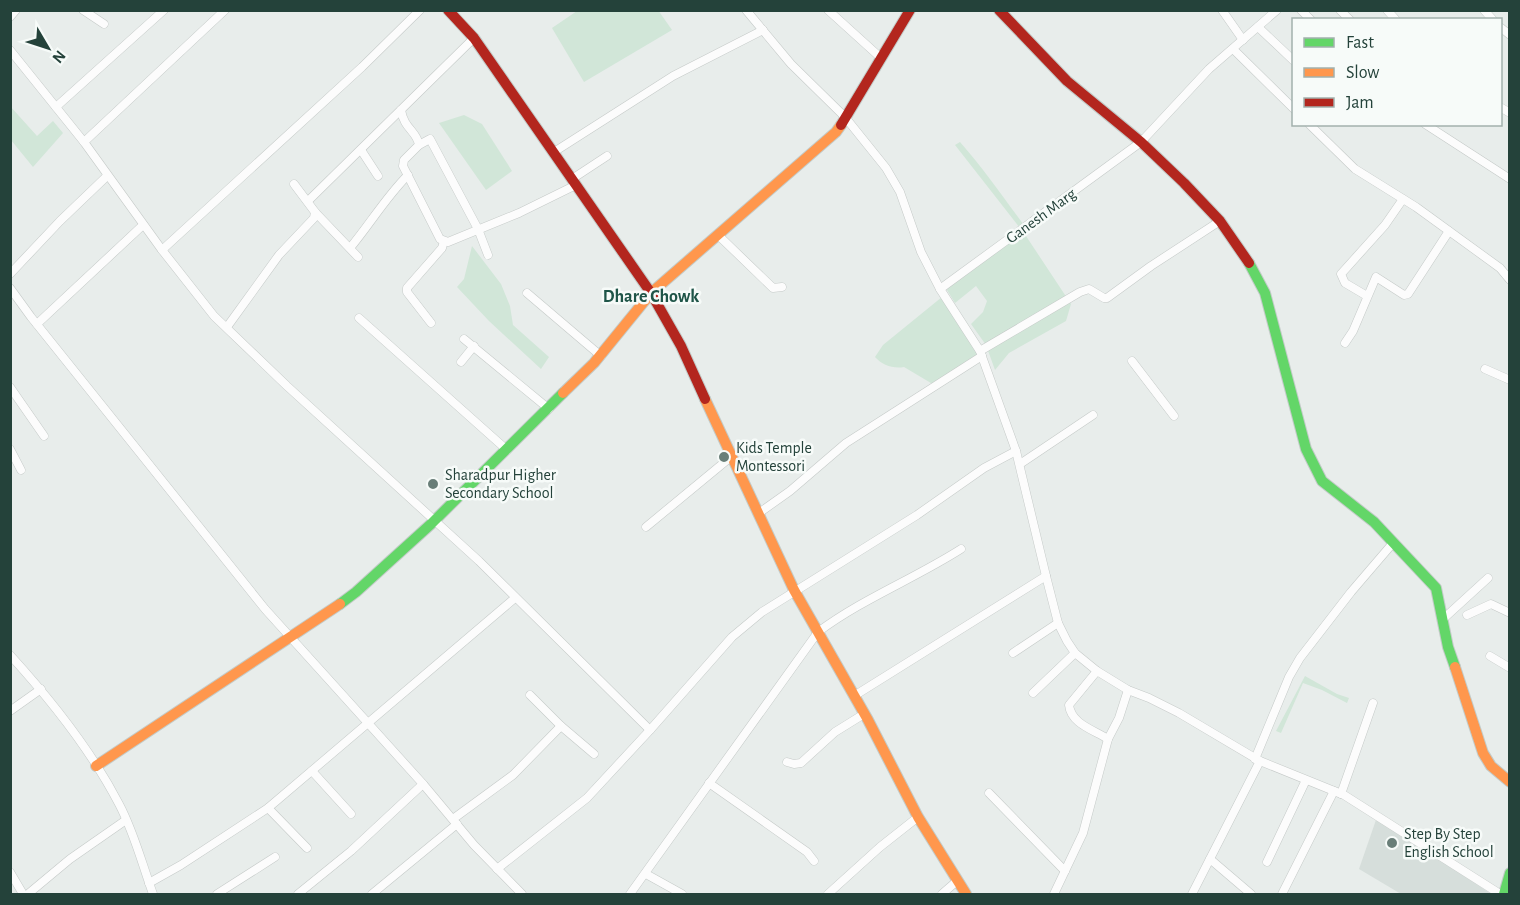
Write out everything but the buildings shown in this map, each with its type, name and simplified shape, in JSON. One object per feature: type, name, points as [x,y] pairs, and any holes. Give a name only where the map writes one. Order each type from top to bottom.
[{"type":"street","points":[[10,17],[16,10]]},
{"type":"street","points":[[83,10],[104,24]]},
{"type":"street","points":[[56,107],[164,10]]},
{"type":"street","points":[[84,142],[225,10]]},
{"type":"street","points":[[162,250],[362,67],[420,10]]},
{"type":"street","points":[[448,10],[474,38],[651,293],[681,346],[794,590],[864,714],[918,817],[966,894]]},
{"type":"street","points":[[746,10],[791,64],[845,117],[886,168],[900,192],[921,252],[940,289],[981,353],[1020,464],[1059,623],[1075,653],[1097,671],[1128,690],[1179,713],[1257,760],[1338,792],[1502,894],[1509,873]]},
{"type":"street","points":[[828,10],[881,58]]},
{"type":"street","points":[[96,765],[356,592],[435,520],[601,356],[651,293],[836,132],[910,10]]},
{"type":"street","points":[[999,10],[1067,81],[1141,142],[1184,183],[1220,221],[1246,256],[1265,293],[1304,439],[1314,468],[1322,481],[1362,511],[1436,588],[1448,647],[1483,753],[1491,766],[1509,782]]},
{"type":"street","points":[[1221,10],[1243,40]]},
{"type":"street","name":"Ganesh Marg","points":[[940,289],[1141,142],[1209,69],[1277,10]]},
{"type":"street","points":[[1258,27],[1292,60]]},
{"type":"street","points":[[554,152],[674,76],[762,30]]},
{"type":"street","points":[[308,201],[474,38]]},
{"type":"street","points":[[1233,49],[1292,108]]},
{"type":"street","points":[[10,50],[84,142],[143,225],[214,316],[287,386],[435,520],[650,730]]},
{"type":"street","points":[[401,110],[403,120],[418,140],[419,145]]},
{"type":"street","points":[[1311,126],[1350,165],[1449,231],[1500,268],[1509,280]]},
{"type":"street","points":[[1428,126],[1509,179]]},
{"type":"street","points":[[488,255],[478,230],[430,139],[419,145],[404,160],[403,166],[440,239],[448,242],[478,230],[519,213],[574,182],[607,156]]},
{"type":"street","points":[[361,150],[378,176]]},
{"type":"street","points":[[350,248],[390,194],[408,175]]},
{"type":"street","points":[[10,274],[107,176]]},
{"type":"street","points":[[294,183],[315,212],[358,257]]},
{"type":"street","points":[[1367,296],[1345,283],[1341,274],[1385,225],[1403,199]]},
{"type":"street","points":[[227,327],[279,255],[314,218],[315,212]]},
{"type":"street","points":[[759,513],[790,491],[846,443],[981,353],[1080,292],[1089,289],[1107,298],[1220,221]]},
{"type":"street","points":[[36,324],[143,225]]},
{"type":"street","points":[[1345,343],[1353,331],[1376,277],[1404,295],[1408,294],[1449,231]]},
{"type":"street","points":[[718,235],[773,288],[783,287]]},
{"type":"street","points":[[431,322],[407,292],[407,288],[441,248],[444,241]]},
{"type":"street","points":[[10,288],[36,324],[265,609],[497,869],[522,894]]},
{"type":"street","points":[[527,293],[601,356]]},
{"type":"street","points":[[359,318],[507,450]]},
{"type":"street","points":[[464,339],[549,409]]},
{"type":"street","points":[[461,362],[474,346]]},
{"type":"street","points":[[1132,361],[1174,416]]},
{"type":"street","points":[[1485,369],[1509,380]]},
{"type":"street","points":[[10,387],[44,436]]},
{"type":"street","points":[[1020,464],[1093,414]]},
{"type":"street","points":[[10,449],[21,470]]},
{"type":"street","points":[[497,869],[576,808],[650,730],[732,637],[762,612],[917,515],[984,468],[1016,451]]},
{"type":"street","points":[[646,527],[732,456]]},
{"type":"street","points":[[1192,894],[1257,760],[1289,677],[1300,658],[1351,592],[1393,543]]},
{"type":"street","points":[[630,894],[818,632],[835,619],[961,549]]},
{"type":"street","points":[[854,696],[1046,576]]},
{"type":"street","points":[[1443,620],[1488,578]]},
{"type":"street","points":[[149,883],[268,808],[516,598]]},
{"type":"street","points":[[1467,615],[1491,604],[1509,613]]},
{"type":"street","points":[[1013,653],[1059,623]]},
{"type":"street","points":[[1033,693],[1075,653]]},
{"type":"street","points":[[10,655],[41,689],[96,765],[119,804],[153,894]]},
{"type":"street","points":[[1490,656],[1509,668]]},
{"type":"street","points":[[1097,671],[1069,705],[1070,713],[1076,720],[1108,740]]},
{"type":"street","points":[[10,711],[41,689]]},
{"type":"street","points":[[1054,894],[1086,824],[1108,740],[1119,718],[1128,690]]},
{"type":"street","points":[[530,695],[594,754]]},
{"type":"street","points":[[1282,894],[1338,792],[1373,703]]},
{"type":"street","points":[[788,762],[801,763],[835,732],[864,714]]},
{"type":"street","points":[[372,894],[513,774],[561,726]]},
{"type":"street","points":[[312,771],[351,814]]},
{"type":"street","points":[[1267,862],[1306,780]]},
{"type":"street","points":[[709,783],[807,852],[814,861]]},
{"type":"street","points":[[298,894],[351,851],[423,784]]},
{"type":"street","points":[[989,793],[1065,871]]},
{"type":"street","points":[[268,808],[307,849]]},
{"type":"street","points":[[828,894],[887,841],[918,817]]},
{"type":"street","points":[[28,894],[70,860],[126,820]]},
{"type":"street","points":[[217,894],[274,856]]},
{"type":"street","points":[[1210,859],[1251,894]]},
{"type":"street","points":[[10,872],[23,894]]},
{"type":"street","points":[[646,874],[682,894]]},
{"type":"street","points":[[942,894],[957,881]]},
{"type":"shaded area","name":"Step By Step English School","points":[[1377,817],[1491,894],[1401,894],[1359,869]]},
{"type":"green space","points":[[658,10],[672,30],[584,82],[552,28],[577,11]]},
{"type":"green space","points":[[10,106],[37,136],[53,121],[63,133],[33,167],[11,140]]},
{"type":"green space","points":[[464,115],[482,124],[512,171],[486,190],[439,123]]},
{"type":"green space","points":[[960,142],[1024,225],[1020,228],[955,145]]},
{"type":"green space","points":[[1024,233],[1071,304],[1066,321],[1009,353],[995,370],[986,345],[971,324],[983,312],[987,301],[976,286],[955,303],[947,290],[948,286]]},
{"type":"green space","points":[[472,246],[501,284],[510,306],[513,325],[549,357],[541,369],[489,321],[457,287],[464,279]]},
{"type":"green space","points":[[942,297],[983,359],[936,386],[904,367],[888,366],[875,357],[883,345]]},
{"type":"green space","points":[[1305,676],[1349,698],[1347,703],[1303,683],[1281,733],[1276,731]]},
{"type":"traffic: fast","points":[[1249,263],[1265,293],[1306,449],[1322,481],[1374,522],[1436,588],[1448,647],[1455,667]]},
{"type":"traffic: fast","points":[[340,604],[431,524],[563,393]]},
{"type":"traffic: fast","points":[[1504,894],[1510,873]]},
{"type":"traffic: slow","points":[[563,393],[594,363],[651,293],[836,132],[841,125]]},
{"type":"traffic: slow","points":[[705,399],[794,590],[868,720],[918,817],[966,894]]},
{"type":"traffic: slow","points":[[96,766],[340,604]]},
{"type":"traffic: slow","points":[[1455,667],[1483,753],[1491,766],[1510,782]]},
{"type":"traffic: jam","points":[[448,10],[474,38],[651,293],[681,346],[705,399]]},
{"type":"traffic: jam","points":[[841,125],[910,10]]},
{"type":"traffic: jam","points":[[999,10],[1067,81],[1141,142],[1184,183],[1220,221],[1249,263]]},
{"type":"place","name":"Kids Temple Montessori","points":[[724,457]]},
{"type":"place","name":"Sharadpur Higher Secondary School","points":[[433,484]]},
{"type":"place","name":"Step By Step English School","points":[[1392,843]]},
{"type":"district","name":"Dhare Chowk","points":[[651,297]]}]
